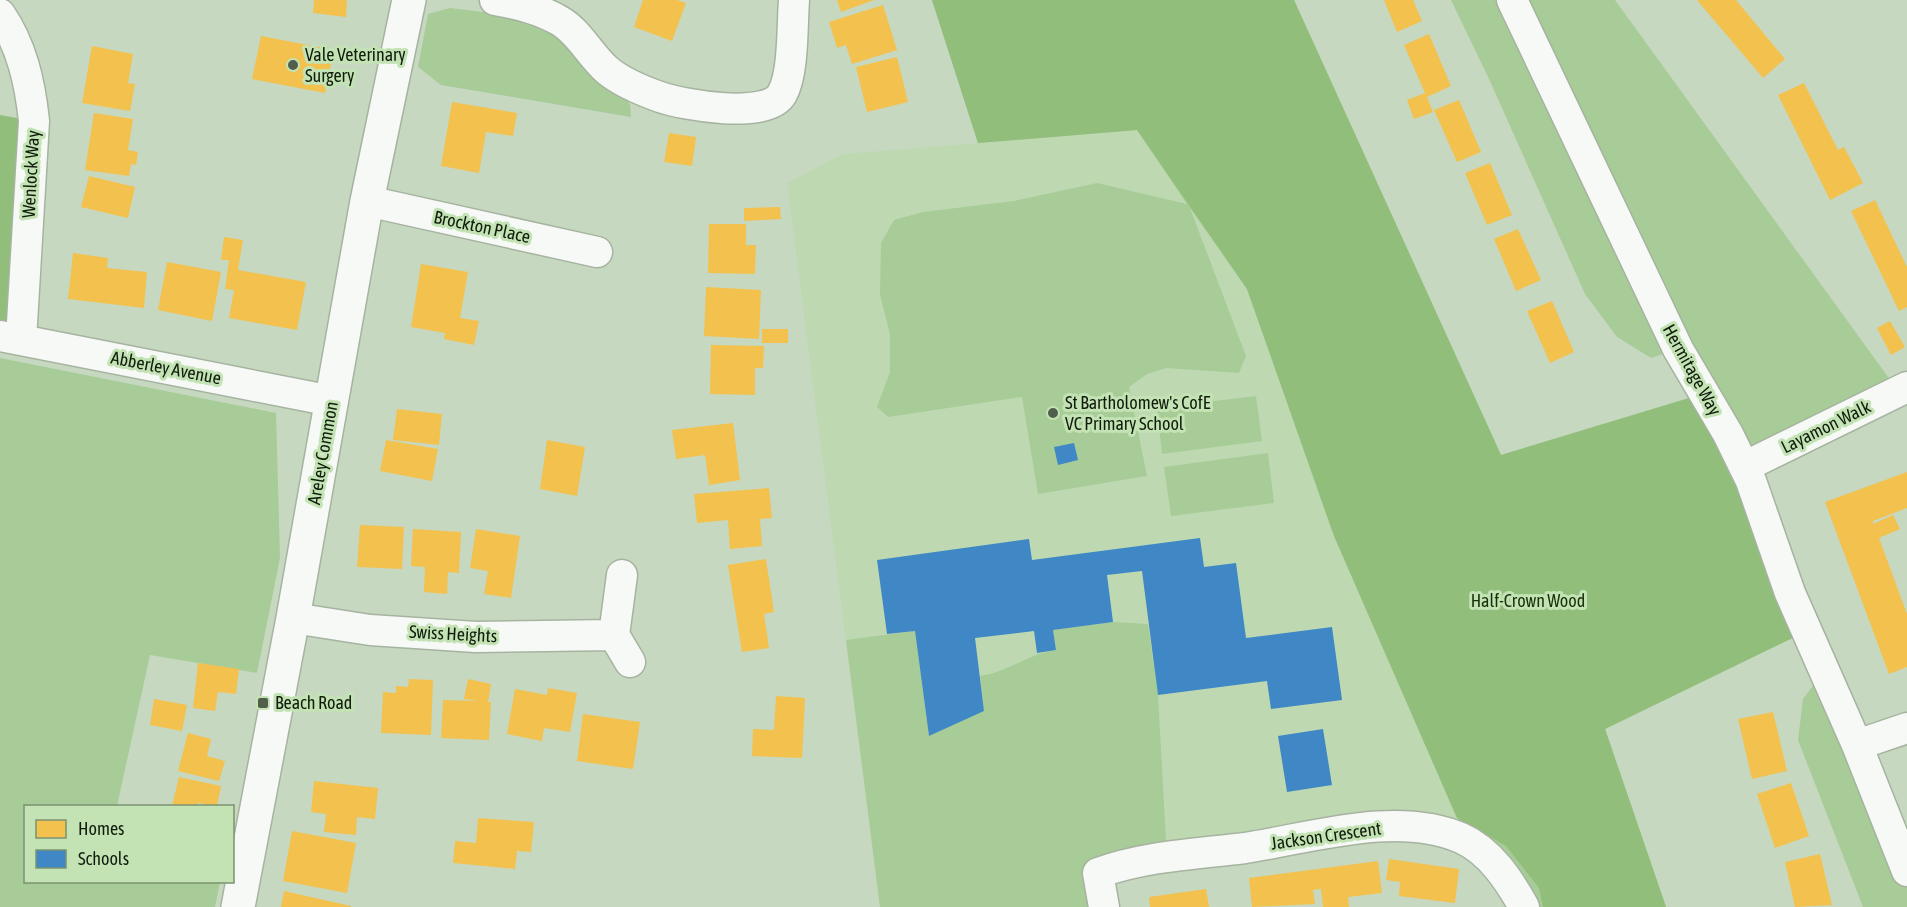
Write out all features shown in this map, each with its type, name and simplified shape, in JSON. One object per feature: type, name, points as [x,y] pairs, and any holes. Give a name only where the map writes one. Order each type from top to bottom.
[{"type":"main road","name":"Areley Common","points":[[237,907],[293,618],[367,201],[410,0]]},
{"type":"street","points":[[495,0],[536,10],[561,22],[608,71],[661,97],[725,108],[760,108],[782,95],[788,73],[794,0]]},
{"type":"street","name":"Hermitage Way","points":[[1512,0],[1678,348],[1744,467],[1790,593],[1857,745],[1907,871]]},
{"type":"street","name":"Wenlock Way","points":[[0,14],[21,54],[31,92],[34,121],[10,338]]},
{"type":"street","name":"Brockton Place","points":[[367,201],[597,252]]},
{"type":"street","name":"Abberley Avenue","points":[[10,338],[332,401]]},
{"type":"street","name":"Layamon Walk","points":[[1744,467],[1907,387]]},
{"type":"street","points":[[622,574],[614,635],[630,662]]},
{"type":"street","name":"Swiss Heights","points":[[293,618],[370,630],[476,637],[614,635]]},
{"type":"street","points":[[1857,745],[1907,728]]},
{"type":"street","name":"Jackson Crescent","points":[[1104,907],[1098,873],[1130,861],[1390,826],[1433,829],[1462,839],[1483,853],[1507,878],[1524,907]]},
{"type":"shaded area","name":"St Bartholomew's CofE VC Primary School","points":[[1137,130],[1247,289],[1334,536],[1457,818],[1293,838],[880,907],[787,183],[843,154]]},
{"type":"green space","name":"Half-Crown Wood","points":[[932,0],[1294,0],[1501,455],[1699,395],[1678,349],[1651,358],[1617,337],[1585,294],[1489,79],[1451,0],[1615,0],[1896,388],[1744,468],[1807,631],[1605,729],[1666,907],[1524,907],[1457,818],[1334,536],[1247,289],[1190,208],[1246,356],[1239,373],[1166,368],[1147,374],[1129,387],[1147,476],[1038,494],[1022,397],[888,417],[877,407],[890,372],[890,334],[880,295],[881,243],[894,220],[923,212],[1014,201],[1097,183],[1187,204],[1137,130],[978,143]]},
{"type":"green space","name":"Half-Crown Wood","points":[[932,0],[1294,0],[1501,455],[1699,395],[1807,631],[1605,729],[1666,907],[1543,907],[1539,888],[1506,846],[1457,818],[1334,536],[1247,289],[1137,130],[978,143]]},
{"type":"green space","points":[[450,8],[541,19],[630,104],[631,117],[441,85],[418,67],[428,14]]},
{"type":"green space","points":[[0,115],[34,121],[21,340],[0,336]]},
{"type":"green space","points":[[0,358],[276,413],[280,558],[257,673],[150,655],[117,805],[24,805],[24,883],[220,883],[215,907],[0,907]]},
{"type":"green space","points":[[1256,396],[1262,441],[1162,454],[1157,408]]},
{"type":"green space","points":[[1268,453],[1274,503],[1171,516],[1164,467]]},
{"type":"green space","points":[[1113,622],[1148,624],[1158,695],[1167,859],[1098,873],[1104,907],[880,907],[846,640],[915,631],[929,736],[984,711],[980,676],[1056,650],[1053,630]]},
{"type":"green space","points":[[1824,671],[1907,871],[1907,907],[1863,907],[1798,740],[1803,699]]},
{"type":"building: Homes","points":[[314,0],[347,0],[346,17],[313,13]]},
{"type":"building: Homes","points":[[643,0],[677,0],[686,3],[672,41],[634,27]]},
{"type":"building: Homes","points":[[837,0],[874,0],[841,12]]},
{"type":"building: Homes","points":[[1384,0],[1413,0],[1422,21],[1397,32]]},
{"type":"building: Homes","points":[[1697,0],[1736,0],[1785,59],[1763,78]]},
{"type":"building: Homes","points":[[883,5],[897,50],[852,64],[846,45],[837,48],[829,22]]},
{"type":"building: Homes","points":[[1429,34],[1451,86],[1427,97],[1433,112],[1414,119],[1407,100],[1425,93],[1404,45]]},
{"type":"building: Homes","name":"Vale Veterinary Surgery","points":[[261,36],[334,50],[325,93],[252,79]]},
{"type":"building: Homes","points":[[92,46],[133,54],[128,83],[135,84],[130,111],[82,103]]},
{"type":"building: Homes","points":[[897,57],[908,102],[867,112],[856,67]]},
{"type":"building: Homes","points":[[1804,83],[1838,150],[1844,147],[1863,183],[1830,200],[1778,95]]},
{"type":"building: Homes","points":[[1459,100],[1481,152],[1457,162],[1434,110]]},
{"type":"building: Homes","points":[[452,102],[517,113],[513,136],[486,132],[479,173],[441,166]]},
{"type":"building: Homes","points":[[94,113],[133,119],[128,150],[138,152],[136,165],[131,164],[129,176],[85,170]]},
{"type":"building: Homes","points":[[669,133],[696,137],[692,166],[664,162]]},
{"type":"building: Homes","points":[[1490,163],[1512,215],[1487,225],[1465,173]]},
{"type":"building: Homes","points":[[89,176],[135,187],[128,218],[81,207]]},
{"type":"building: Homes","points":[[1875,200],[1907,267],[1907,307],[1899,311],[1851,211]]},
{"type":"building: Homes","points":[[780,207],[781,219],[744,221],[744,208]]},
{"type":"building: Homes","points":[[709,224],[746,224],[746,245],[756,245],[755,274],[708,273]]},
{"type":"building: Homes","points":[[1518,229],[1541,280],[1516,291],[1494,239]]},
{"type":"building: Homes","points":[[224,237],[243,240],[238,270],[306,282],[297,330],[229,318],[234,290],[225,289],[229,260],[221,260]]},
{"type":"building: Homes","points":[[73,253],[108,258],[107,268],[147,272],[144,308],[68,299]]},
{"type":"building: Homes","points":[[167,262],[221,272],[212,321],[158,310]]},
{"type":"building: Homes","points":[[421,264],[468,272],[460,318],[479,321],[474,345],[444,339],[445,333],[411,327]]},
{"type":"building: Homes","points":[[706,287],[761,290],[759,339],[704,336]]},
{"type":"building: Homes","points":[[1552,301],[1574,352],[1550,363],[1527,311]]},
{"type":"building: Homes","points":[[1890,321],[1905,347],[1891,355],[1877,328]]},
{"type":"building: Homes","points":[[762,329],[788,329],[788,343],[762,343]]},
{"type":"building: Homes","points":[[711,345],[764,346],[763,368],[755,368],[755,395],[710,394]]},
{"type":"building: Homes","points":[[397,409],[442,414],[439,445],[393,440]]},
{"type":"building: Homes","points":[[733,423],[740,480],[709,485],[705,455],[676,459],[672,430]]},
{"type":"building: Homes","points":[[386,440],[438,449],[432,481],[380,471]]},
{"type":"building: Homes","points":[[547,440],[585,447],[577,496],[540,489]]},
{"type":"building: Homes","points":[[1907,472],[1907,508],[1873,521],[1873,524],[1893,515],[1900,529],[1879,538],[1907,614],[1907,667],[1889,674],[1825,502]]},
{"type":"building: Homes","points":[[769,488],[772,518],[760,519],[762,546],[730,549],[728,520],[697,523],[694,494]]},
{"type":"building: Homes","points":[[360,525],[404,527],[402,569],[357,567]]},
{"type":"building: Homes","points":[[413,529],[461,532],[459,573],[448,572],[447,594],[424,592],[425,567],[411,566]]},
{"type":"building: Homes","points":[[476,529],[520,536],[511,598],[484,594],[488,571],[470,568]]},
{"type":"building: Homes","points":[[766,559],[774,612],[764,614],[769,648],[742,652],[728,565]]},
{"type":"building: Homes","points":[[198,663],[239,669],[236,694],[218,692],[215,711],[193,708]]},
{"type":"building: Homes","points":[[409,679],[433,680],[431,735],[381,733],[383,692],[396,693],[396,686],[408,687]]},
{"type":"building: Homes","points":[[468,679],[491,684],[488,702],[491,702],[489,740],[441,738],[443,700],[479,701],[464,699]]},
{"type":"building: Homes","points":[[548,688],[577,693],[570,732],[544,728],[542,741],[507,734],[515,689],[547,695]]},
{"type":"building: Homes","points":[[776,696],[805,698],[802,758],[752,756],[753,729],[774,730]]},
{"type":"building: Homes","points":[[154,699],[187,705],[182,731],[150,725]]},
{"type":"building: Homes","points":[[1773,712],[1787,771],[1752,779],[1738,719]]},
{"type":"building: Homes","points":[[583,714],[640,722],[633,769],[577,761]]},
{"type":"building: Homes","points":[[188,733],[211,739],[207,756],[225,761],[219,781],[178,771]]},
{"type":"building: Homes","points":[[179,777],[221,786],[217,805],[198,803],[197,805],[172,805]]},
{"type":"building: Homes","points":[[314,781],[378,788],[375,819],[357,817],[356,835],[324,832],[326,814],[311,812]]},
{"type":"building: Homes","points":[[1791,783],[1809,836],[1775,848],[1757,794]]},
{"type":"building: Homes","points":[[478,818],[534,822],[531,852],[517,851],[515,869],[453,863],[455,841],[476,843]]},
{"type":"building: Homes","points":[[292,831],[356,843],[347,893],[283,881]]},
{"type":"building: Homes","points":[[1820,854],[1832,905],[1795,907],[1785,862]]},
{"type":"building: Homes","points":[[1389,859],[1459,869],[1455,903],[1399,896],[1400,882],[1386,880]]},
{"type":"building: Homes","points":[[1378,861],[1382,893],[1348,897],[1349,907],[1323,907],[1321,889],[1313,890],[1315,904],[1252,907],[1249,878]]},
{"type":"building: Homes","points":[[1206,889],[1209,907],[1150,907],[1149,897]]},
{"type":"building: Homes","points":[[284,891],[351,906],[351,907],[281,907]]},
{"type":"building: Schools","points":[[1074,443],[1078,460],[1058,465],[1054,447]]},
{"type":"building: Schools","points":[[1200,538],[1204,567],[1236,563],[1246,638],[1332,627],[1342,700],[1271,709],[1267,681],[1158,695],[1142,571],[1107,575],[1113,622],[1053,630],[1056,650],[1037,653],[1034,631],[975,638],[984,711],[929,736],[915,631],[887,634],[877,560],[1029,539],[1032,560]]},
{"type":"building: Schools","points":[[1323,729],[1332,785],[1287,792],[1278,736]]},
{"type":"place","name":"Vale Veterinary Surgery","points":[[293,65]]},
{"type":"place","name":"St Bartholomew's CofE VC Primary School","points":[[1053,413]]},
{"type":"place","name":"Beach Road","points":[[263,703]]}]
